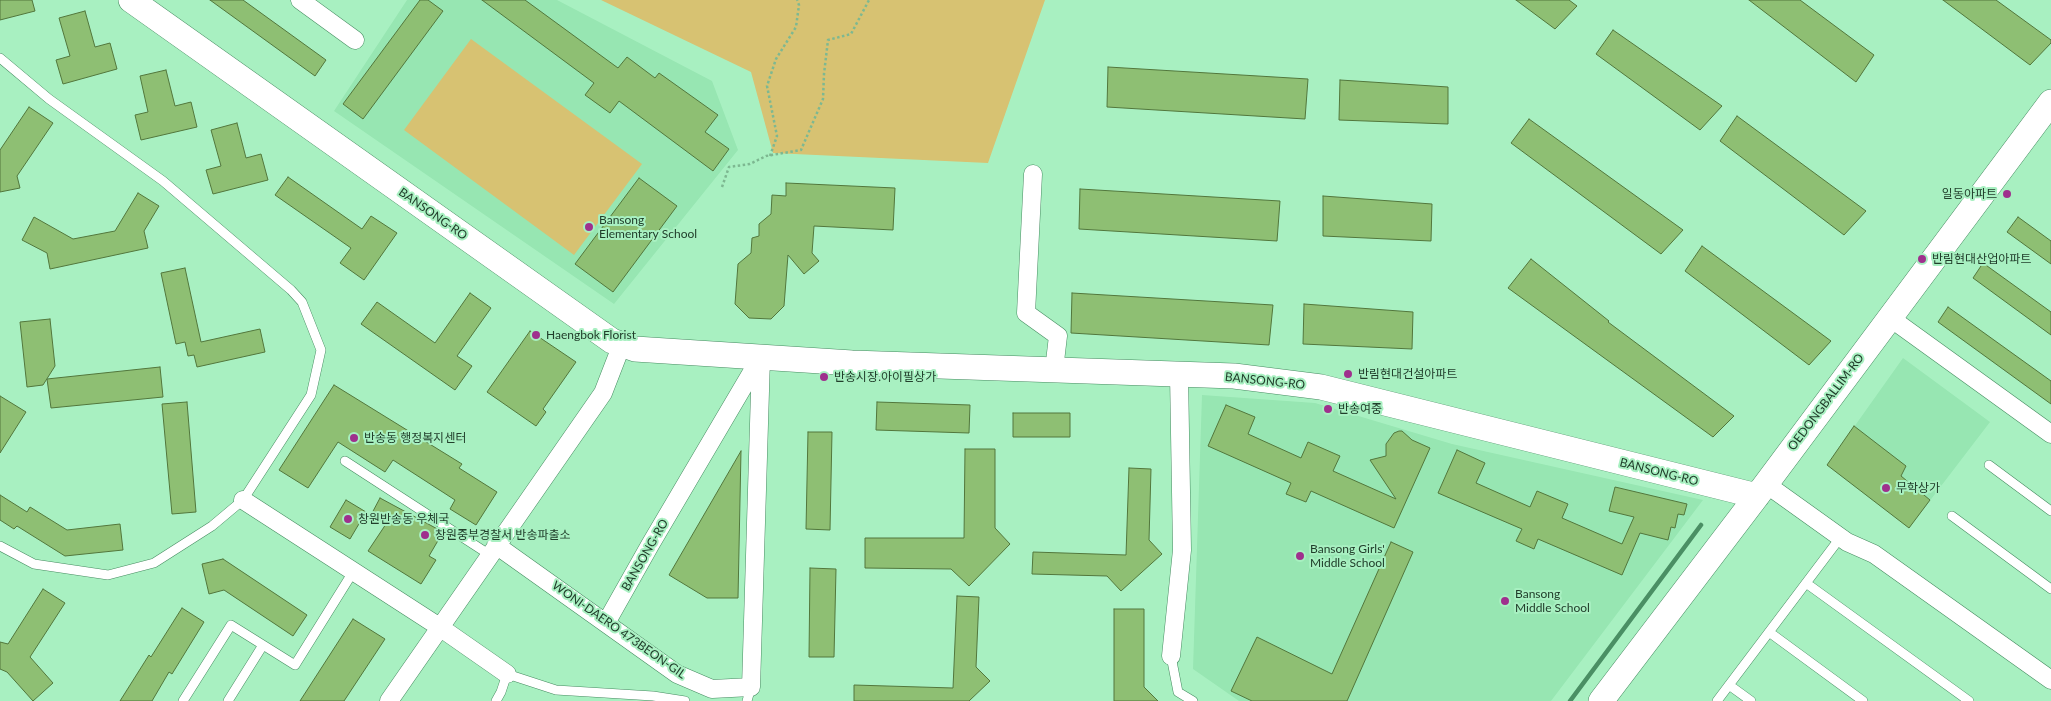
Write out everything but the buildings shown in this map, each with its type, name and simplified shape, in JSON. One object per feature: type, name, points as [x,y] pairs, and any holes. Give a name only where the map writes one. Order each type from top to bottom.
[{"type":"street","name":"BANSONG-RO","points":[[131,0],[612,340],[635,349],[852,363],[1234,376],[1321,387],[1761,490]]},
{"type":"street","points":[[300,0],[355,40]]},
{"type":"street","name":"OEDONGBALLIM-RO","points":[[1601,701],[2051,102]]},
{"type":"street","points":[[1033,174],[1026,314],[1058,336],[1054,370]]},
{"type":"street","points":[[1889,317],[2051,434]]},
{"type":"street","points":[[389,701],[603,393],[622,344]]},
{"type":"street","name":"BANSONG-RO","points":[[606,623],[650,544],[761,358]]},
{"type":"street","points":[[749,694],[761,358]]},
{"type":"street","points":[[1171,656],[1182,550],[1179,374]]},
{"type":"street","points":[[1761,490],[1840,538],[1874,554],[2051,680]]},
{"type":"street","points":[[243,500],[441,628],[507,674]]},
{"type":"street","name":"WONI-DAERO 473BEON-GIL","points":[[493,550],[606,623],[677,674],[712,689],[749,694]]},
{"type":"lane","points":[[0,58],[49,99],[164,181],[241,245],[291,290],[302,302],[322,350],[311,394],[243,500],[212,526],[154,562],[108,575],[34,564],[0,546]]},
{"type":"lane","points":[[346,462],[493,550]]},
{"type":"lane","points":[[1989,465],[2051,511]]},
{"type":"lane","points":[[1952,516],[2051,589]]},
{"type":"lane","points":[[1717,701],[1840,538]]},
{"type":"lane","points":[[183,701],[231,625],[294,665],[354,572]]},
{"type":"lane","points":[[1806,583],[1969,701]]},
{"type":"lane","points":[[1769,632],[1863,701]]},
{"type":"lane","points":[[228,701],[263,645]]},
{"type":"lane","points":[[1171,656],[1178,692],[1193,701]]},
{"type":"lane","points":[[496,701],[507,674],[556,690],[653,696],[684,701]]},
{"type":"lane","points":[[1729,685],[1751,701]]},
{"type":"path","points":[[770,156],[777,136],[767,86],[776,59],[796,27],[799,6],[797,0]]},
{"type":"path","points":[[722,187],[729,167],[750,164],[770,156],[800,150],[824,99],[824,74],[828,40],[851,34],[869,0]]},
{"type":"shaded area","name":"Bansong Elementary School","points":[[407,0],[557,0],[712,81],[738,150],[614,304],[334,111]]},
{"type":"shaded area","points":[[601,0],[1045,0],[988,163],[773,153],[751,72]]},
{"type":"shaded area","points":[[471,39],[642,164],[574,255],[404,130]]},
{"type":"shaded area","points":[[1903,358],[1990,422],[1909,528],[1827,465]]},
{"type":"shaded area","points":[[1202,395],[1315,403],[1452,444],[1703,500],[1551,701],[1239,701],[1193,669]]},
{"type":"waterway","points":[[1570,701],[1701,525]]},
{"type":"place","name":"일동아파트","points":[[2007,194]]},
{"type":"place","name":"Bansong Elementary School","points":[[589,227]]},
{"type":"place","name":"반림현대산업아파트","points":[[1922,259]]},
{"type":"place","name":"Haengbok Florist","points":[[536,335]]},
{"type":"place","name":"반림현대건설아파트","points":[[1348,374]]},
{"type":"place","name":"반송시장.아이필상가","points":[[824,377]]},
{"type":"place","name":"반송여중","points":[[1328,409]]},
{"type":"place","name":"반송동 행정복지센터","points":[[354,438]]},
{"type":"place","name":"무학상가","points":[[1886,488]]},
{"type":"place","name":"창원반송동 우체국","points":[[348,519]]},
{"type":"place","name":"창원중부경찰서 반송파출소","points":[[425,535]]},
{"type":"place","name":"Bansong Girls' Middle School","points":[[1300,556]]},
{"type":"place","name":"Bansong Middle School","points":[[1505,601]]}]
